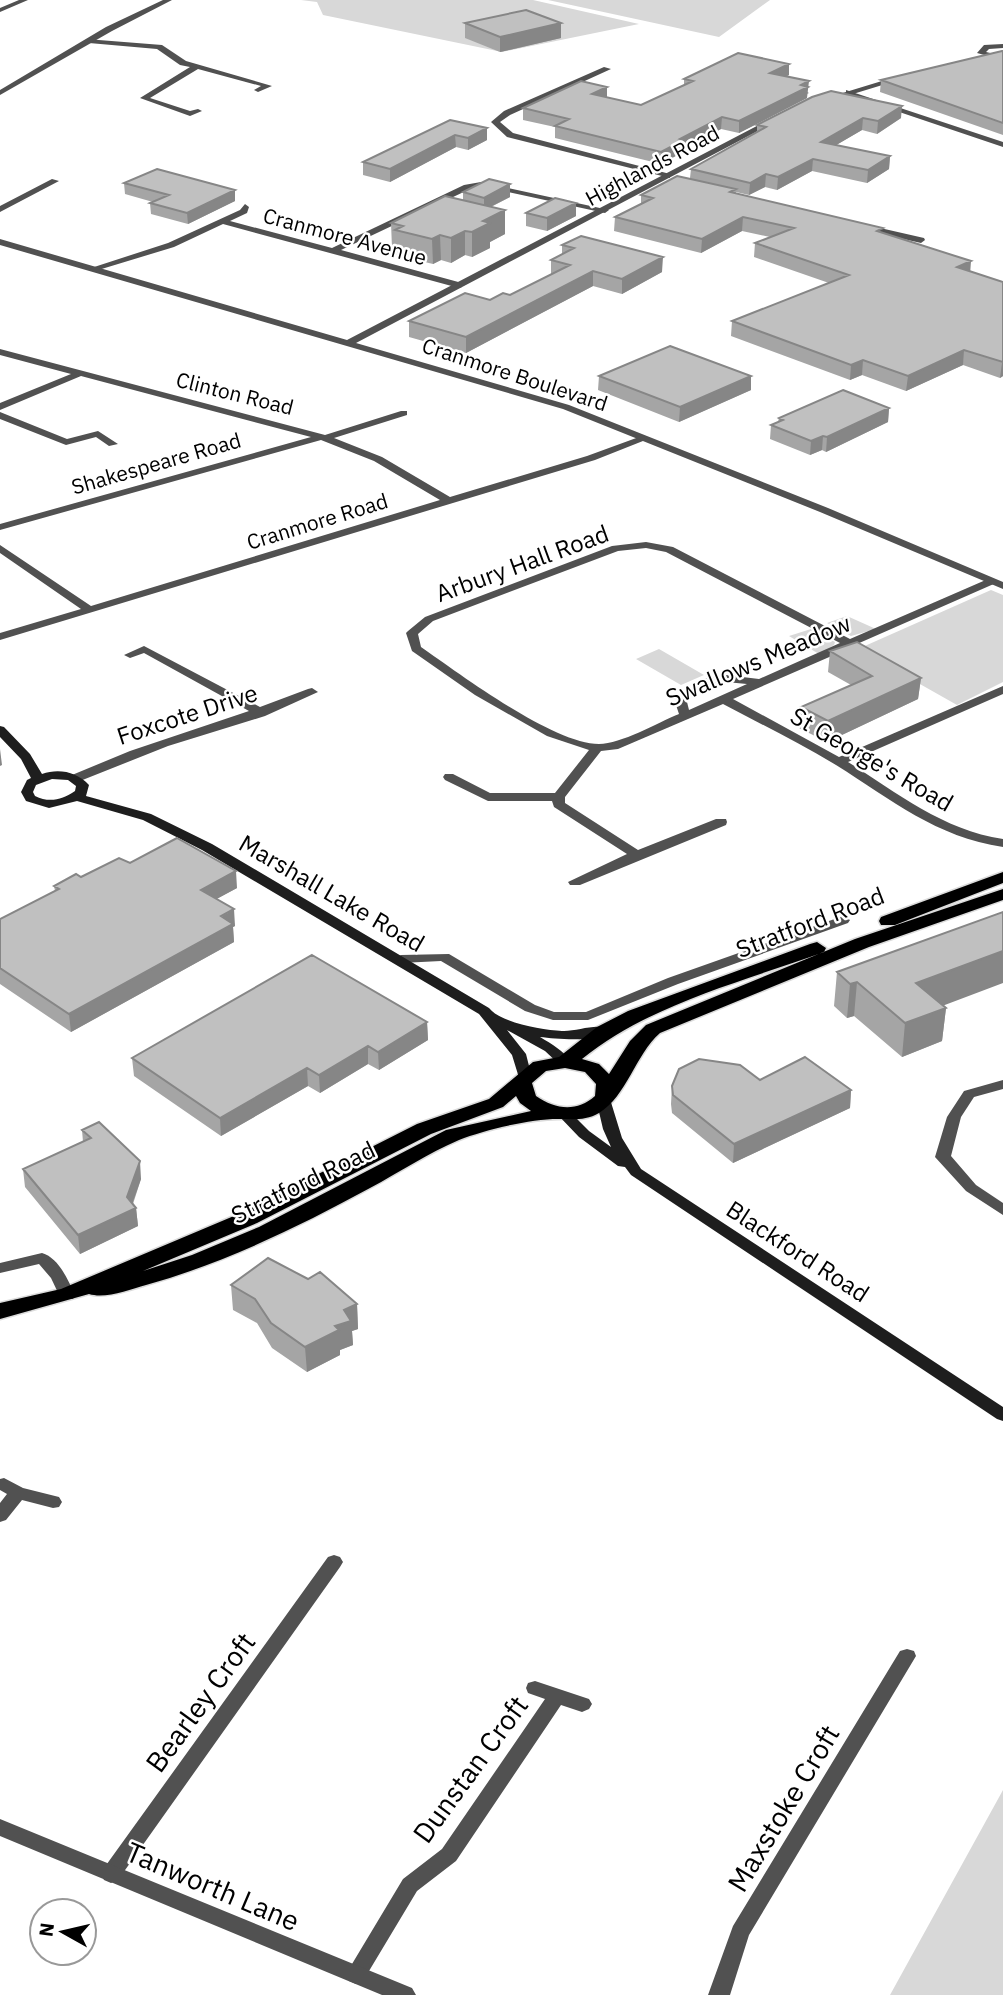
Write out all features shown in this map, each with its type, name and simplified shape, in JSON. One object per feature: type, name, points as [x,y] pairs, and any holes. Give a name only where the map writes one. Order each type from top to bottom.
[{"type":"highway","name":"Stratford Road","points":[[69,1294],[249,1218],[424,1129],[483,1110],[540,1066],[565,1062],[604,1031],[635,1015],[1003,877]]},
{"type":"highway","name":"Stratford Road","points":[[653,1029],[862,943],[997,899]]},
{"type":"highway","points":[[605,1095],[640,1040],[653,1029]]},
{"type":"highway","points":[[565,1062],[592,1068],[606,1083],[605,1095]]},
{"type":"highway","points":[[524,1081],[527,1099],[544,1111],[560,1114]]},
{"type":"highway","name":"Stratford Road","points":[[0,1311],[69,1294],[134,1283],[213,1254],[329,1201],[452,1136],[483,1126],[588,1110],[605,1095]]},
{"type":"main road","points":[[0,730],[26,757],[38,779]]},
{"type":"main road","points":[[58,774],[76,778],[83,789],[76,797],[54,804],[35,801],[27,794],[27,789],[38,779],[58,774]]},
{"type":"main road","name":"Marshall Lake Road","points":[[76,797],[147,817],[197,841],[401,959],[486,1013],[519,1054],[524,1081]]},
{"type":"main road","points":[[486,1013],[550,1048],[565,1062]]},
{"type":"main road","points":[[513,1028],[564,1036],[604,1031]]},
{"type":"main road","name":"Blackford Road","points":[[605,1095],[608,1127],[619,1150],[636,1172],[1003,1415]]},
{"type":"main road","points":[[560,1114],[636,1172]]},
{"type":"street","points":[[0,10],[25,0]]},
{"type":"street","points":[[0,93],[89,41],[169,0]]},
{"type":"street","points":[[89,41],[159,47],[196,67],[268,86],[258,90]]},
{"type":"street","points":[[986,56],[982,49],[1003,46]]},
{"type":"street","points":[[975,59],[986,56],[1003,58]]},
{"type":"street","points":[[196,67],[144,98],[190,114],[198,111]]},
{"type":"street","points":[[607,69],[507,113],[495,122],[510,135],[667,179]]},
{"type":"street","points":[[816,102],[911,76]]},
{"type":"street","points":[[849,92],[1003,145]]},
{"type":"street","name":"Highlands Road","points":[[349,343],[783,116]]},
{"type":"street","points":[[45,179],[67,183]]},
{"type":"street","points":[[0,209],[55,181]]},
{"type":"street","points":[[331,252],[467,187],[481,184],[605,209]]},
{"type":"street","points":[[92,269],[162,248],[244,211],[246,206]]},
{"type":"street","name":"Cranmore Avenue","points":[[222,221],[459,285]]},
{"type":"street","points":[[855,225],[921,240]]},
{"type":"street","name":"Cranmore Boulevard","points":[[0,242],[547,401],[997,584]]},
{"type":"street","name":"Clinton Road","points":[[0,352],[324,437],[378,459],[447,501]]},
{"type":"street","points":[[0,407],[81,373]]},
{"type":"street","name":"Shakespeare Road","points":[[0,527],[404,413]]},
{"type":"street","points":[[0,415],[66,442],[98,434],[113,444]]},
{"type":"street","name":"Cranmore Road","points":[[0,637],[591,458],[643,439]]},
{"type":"street","name":"Arbury Hall Road","points":[[597,748],[556,737],[482,692],[416,649],[412,633],[429,619],[616,548],[646,545],[678,553],[852,645]]},
{"type":"street","points":[[0,548],[90,610]]},
{"type":"street","name":"Swallows Meadow","points":[[597,748],[614,746],[997,584]]},
{"type":"street","points":[[130,654],[144,649],[261,713]]},
{"type":"street","points":[[685,716],[681,702],[690,688],[704,681],[720,679],[762,684]]},
{"type":"street","points":[[839,761],[1003,690]]},
{"type":"street","name":"Foxcote Drive","points":[[76,778],[136,751],[261,713],[312,692]]},
{"type":"street","name":"St George's Road","points":[[723,699],[839,761],[942,825],[981,842],[1003,843]]},
{"type":"street","points":[[597,748],[559,797],[558,804],[566,812],[637,855]]},
{"type":"street","points":[[449,777],[488,797],[559,797]]},
{"type":"street","points":[[575,882],[721,822]]},
{"type":"street","points":[[401,959],[444,957],[530,1008],[553,1016],[588,1016],[673,981],[843,920]]},
{"type":"street","points":[[1003,1084],[968,1094],[954,1117],[943,1157],[971,1188],[1003,1210]]},
{"type":"street","points":[[0,1268],[42,1258],[69,1294]]},
{"type":"street","points":[[0,1515],[11,1489],[53,1502]]},
{"type":"street","name":"Bearley Croft","points":[[111,1874],[334,1562]]},
{"type":"street","name":"Maxstoke Croft","points":[[719,1995],[740,1932],[907,1656]]},
{"type":"street","name":"Dunstan Croft","points":[[535,1688],[582,1704]]},
{"type":"street","name":"Dunstan Croft","points":[[356,1975],[410,1885],[449,1855],[557,1696]]},
{"type":"street","name":"Tanworth Lane","points":[[0,1827],[405,1995]]},
{"type":"shaded area","points":[[301,0],[533,0],[639,24],[502,52],[323,15],[317,2]]},
{"type":"shaded area","points":[[548,0],[770,0],[719,37]]},
{"type":"shaded area","points":[[991,590],[1003,595],[1003,682],[957,705],[858,649]]},
{"type":"shaded area","points":[[847,616],[876,629],[851,636],[827,623]]},
{"type":"shaded area","points":[[811,629],[835,642],[834,645],[819,654],[789,636]]},
{"type":"shaded area","points":[[659,649],[704,675],[681,685],[636,659]]},
{"type":"shaded area","points":[[1003,1790],[1003,1995],[890,1995]]},
{"type":"building","points":[[526,10],[561,23],[500,37],[465,23]]},
{"type":"building","points":[[1003,51],[1003,123],[881,80]]},
{"type":"building","points":[[738,53],[789,64],[770,73],[809,81],[801,85],[808,87],[739,121],[722,117],[661,152],[555,126],[569,119],[523,108],[581,81],[607,87],[592,94],[641,105],[693,81],[684,79]]},
{"type":"building","points":[[831,91],[902,106],[878,121],[863,118],[821,142],[890,156],[868,170],[813,159],[778,177],[766,174],[750,183],[691,169],[766,127],[757,125],[812,97]]},
{"type":"building","points":[[450,120],[487,128],[468,138],[455,135],[390,169],[363,162]]},
{"type":"building","points":[[157,169],[235,190],[187,213],[150,203],[169,195],[124,183]]},
{"type":"building","points":[[677,176],[736,189],[730,192],[883,228],[877,231],[971,261],[957,267],[1003,282],[1003,362],[964,350],[908,376],[863,360],[851,365],[732,321],[849,275],[755,243],[794,228],[743,217],[702,239],[615,217],[653,198],[641,195]]},
{"type":"building","points":[[489,179],[510,184],[484,198],[463,192]]},
{"type":"building","points":[[445,196],[505,210],[483,221],[490,223],[451,238],[440,235],[432,239],[395,230],[403,226],[391,223]]},
{"type":"building","points":[[555,198],[576,203],[547,218],[526,213]]},
{"type":"building","points":[[581,236],[663,257],[622,279],[593,271],[466,337],[409,321],[465,293],[490,300],[503,293],[510,295],[570,265],[551,260],[574,248],[562,245]]},
{"type":"building","points":[[670,346],[751,376],[680,407],[599,376]]},
{"type":"building","points":[[843,390],[889,408],[827,437],[811,441],[771,425],[783,420],[779,418]]},
{"type":"building","points":[[857,642],[921,678],[828,721],[801,707],[872,676],[830,651]]},
{"type":"building","points":[[177,838],[236,871],[201,890],[234,909],[221,916],[233,924],[69,1014],[0,968],[0,919],[59,889],[54,886],[76,874],[81,877],[119,858],[130,863]]},
{"type":"building","points":[[1003,912],[1003,951],[916,983],[946,1008],[905,1023],[857,982],[850,984],[837,972]]},
{"type":"building","points":[[312,955],[427,1022],[378,1052],[368,1046],[319,1075],[307,1068],[220,1118],[132,1058]]},
{"type":"building","points":[[805,1057],[851,1090],[734,1144],[673,1095],[672,1086],[679,1069],[699,1059],[740,1065],[760,1080]]},
{"type":"building","points":[[99,1122],[140,1161],[127,1197],[136,1208],[78,1235],[23,1169],[91,1138],[82,1130]]},
{"type":"building","points":[[268,1258],[308,1279],[320,1272],[357,1304],[344,1310],[351,1321],[335,1326],[339,1330],[305,1347],[271,1323],[255,1299],[231,1285]]}]
